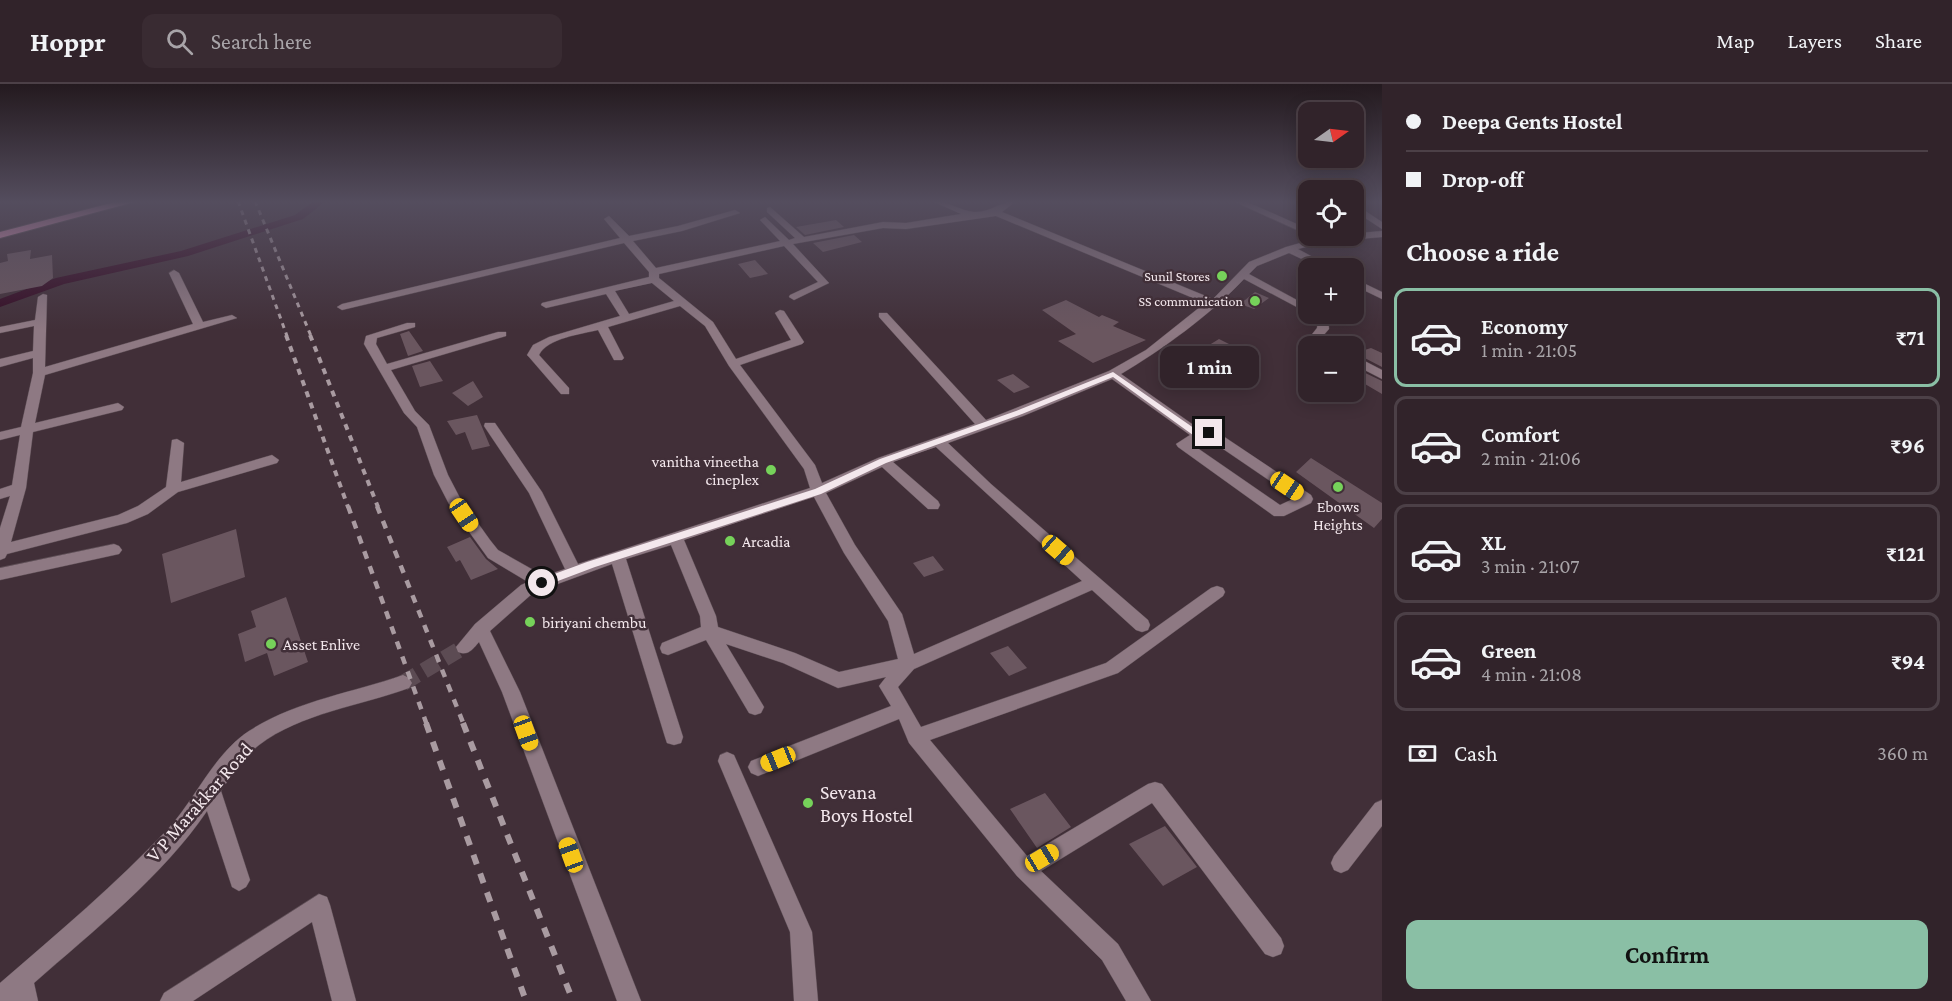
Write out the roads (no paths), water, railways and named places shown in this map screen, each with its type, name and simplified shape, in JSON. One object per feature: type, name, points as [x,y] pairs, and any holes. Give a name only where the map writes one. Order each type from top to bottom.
[{"type":"street","points":[[342,307],[606,244]]},
{"type":"street","points":[[630,244],[654,275],[709,324],[733,364],[810,468],[818,491],[849,549],[896,619],[908,664]]},
{"type":"street","points":[[546,304],[609,290],[654,275],[784,244]]},
{"type":"street","points":[[788,244],[824,283],[794,297]]},
{"type":"street","points":[[1073,244],[1214,303]]},
{"type":"street","points":[[464,647],[515,598],[542,583],[617,556],[818,491],[883,461],[939,442],[1113,374],[1150,352],[1214,303],[1253,264],[1298,246]]},
{"type":"street","points":[[1289,249],[1307,258]]},
{"type":"street","points":[[174,273],[200,326]]},
{"type":"street","points":[[1243,275],[1298,305]]},
{"type":"street","points":[[1364,286],[1382,284]]},
{"type":"street","points":[[1364,286],[1382,296]]},
{"type":"street","points":[[609,290],[627,319]]},
{"type":"street","points":[[1,552],[19,488],[27,429],[39,373],[40,322],[44,297]]},
{"type":"street","points":[[565,391],[533,355],[537,347],[553,339],[682,302]]},
{"type":"street","points":[[733,364],[798,342],[780,313]]},
{"type":"street","points":[[883,315],[983,425]]},
{"type":"street","points":[[39,373],[170,333],[232,318]]},
{"type":"street","points":[[0,330],[40,322]]},
{"type":"street","points":[[411,325],[371,337],[370,344],[410,413],[423,425],[441,475],[454,500],[485,544],[493,554],[542,583]]},
{"type":"street","points":[[602,326],[618,358]]},
{"type":"street","points":[[383,369],[502,334]]},
{"type":"street","points":[[0,363],[38,353]]},
{"type":"street","points":[[1364,365],[1382,375]]},
{"type":"street","points":[[1113,374],[1200,436]]},
{"type":"street","points":[[0,436],[118,407]]},
{"type":"street","points":[[490,426],[534,492],[574,572]]},
{"type":"street","points":[[1209,433],[1306,499],[1280,512],[1183,444],[1200,436],[1209,433]]},
{"type":"street","points":[[939,442],[1142,625]]},
{"type":"street","points":[[173,489],[177,443]]},
{"type":"street","points":[[1,552],[122,519],[143,510],[173,489],[272,460]]},
{"type":"street","points":[[883,461],[933,505]]},
{"type":"street","points":[[0,494],[19,488]]},
{"type":"street","points":[[675,537],[708,616],[710,631],[755,707]]},
{"type":"street","points":[[0,574],[114,550]]},
{"type":"street","points":[[617,556],[674,737]]},
{"type":"street","points":[[668,648],[710,631],[789,658],[838,680],[908,664],[1094,582]]},
{"type":"street","points":[[916,737],[1112,668],[1217,592]]},
{"type":"street","points":[[481,629],[511,692],[629,1001]]},
{"type":"street","points":[[908,664],[888,686],[916,737],[1024,869],[1110,952],[1139,1001]]},
{"type":"street","name":"V P Marakkar Road","points":[[0,998],[24,990],[75,934],[176,836],[237,753],[254,738],[273,727],[328,704],[381,692],[403,683]]},
{"type":"street","points":[[758,767],[903,710]]},
{"type":"street","points":[[727,761],[801,932],[806,1001]]},
{"type":"street","points":[[211,791],[239,880]]},
{"type":"street","points":[[1024,869],[1155,791],[1273,946]]},
{"type":"street","points":[[1341,863],[1382,810]]},
{"type":"street","points":[[172,1001],[319,905],[344,1001]]},
{"type":"waterway","points":[[0,303],[60,281],[184,254],[216,244]]},
{"type":"tunnel","points":[[403,683],[464,647]]},
{"type":"railway","points":[[254,244],[287,336]]},
{"type":"railway","points":[[273,244],[311,336]]},
{"type":"railway","points":[[286,335],[348,507]]},
{"type":"railway","points":[[310,335],[378,507]]},
{"type":"railway","points":[[348,506],[427,725]]},
{"type":"railway","points":[[377,506],[464,725]]},
{"type":"railway","points":[[426,723],[526,1001]]},
{"type":"railway","points":[[463,723],[573,1001]]},
{"type":"place","name":"Sunil Stores","points":[[1222,276]]},
{"type":"place","name":"SS communication","points":[[1255,301]]},
{"type":"place","name":"vanitha vineetha cineplex","points":[[771,470]]},
{"type":"place","name":"Ebows Heights","points":[[1338,487]]},
{"type":"place","name":"Arcadia","points":[[730,541]]},
{"type":"place","name":"biriyani chembu","points":[[530,622]]},
{"type":"place","name":"Asset Enlive","points":[[271,644]]},
{"type":"place","name":"Sevana Boys Hostel","points":[[808,803]]}]
